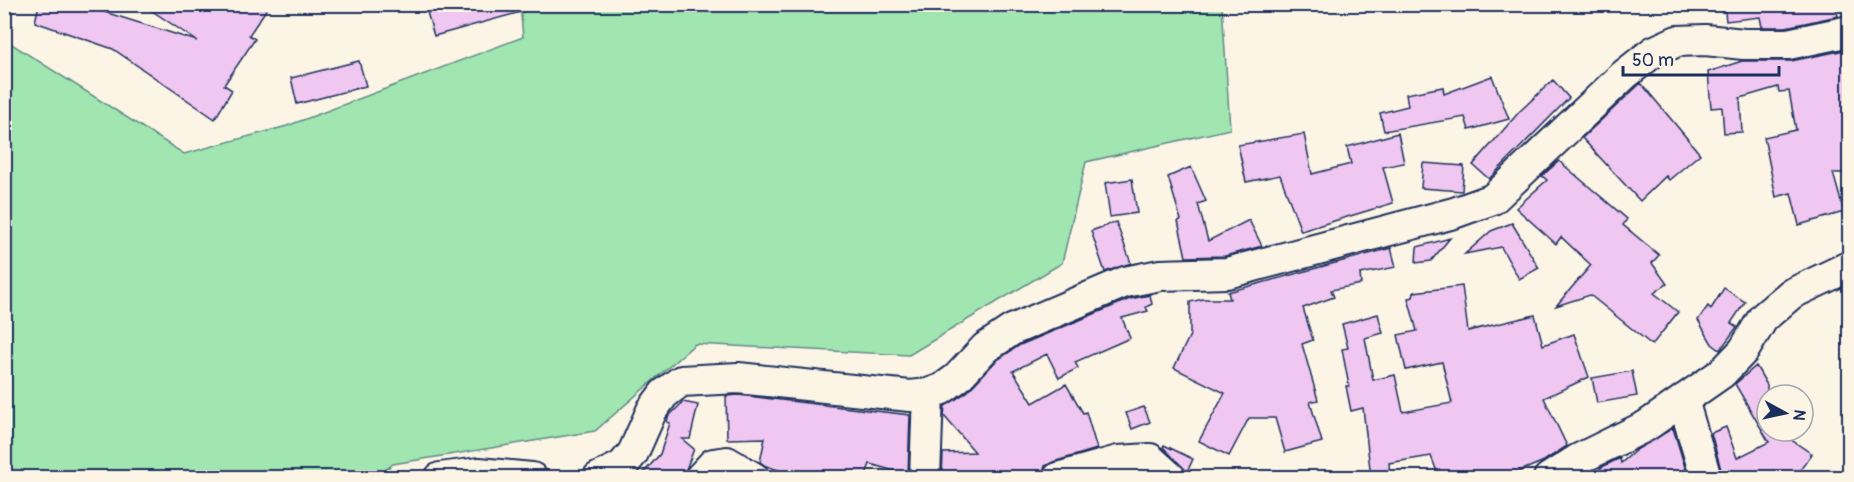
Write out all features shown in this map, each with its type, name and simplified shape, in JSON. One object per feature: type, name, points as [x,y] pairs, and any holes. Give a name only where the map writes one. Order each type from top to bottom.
[{"type":"street","points":[[598,477],[622,466],[633,453],[652,410],[664,394],[681,381],[738,378],[910,396],[928,394],[942,389],[957,378],[986,348],[1012,330],[1125,282],[1160,275],[1227,273],[1454,213],[1493,199],[1624,75],[1653,52],[1677,41],[1788,44],[1850,31]]},
{"type":"street","points":[[1549,477],[1576,460],[1646,426],[1722,373],[1744,350],[1763,318],[1791,294],[1850,266]]},
{"type":"street","points":[[925,477],[928,394]]},
{"type":"street","points":[[1683,400],[1706,477]]},
{"type":"street","points":[[1058,477],[1118,461],[1150,459],[1171,477]]},
{"type":"street","points":[[700,477],[713,464],[727,462],[754,477]]},
{"type":"street","points":[[440,477],[479,473],[532,477]]},
{"type":"green space","points":[[520,5],[1222,5],[1230,129],[1086,162],[1062,263],[909,355],[695,344],[595,431],[393,464],[376,477],[5,477],[4,39],[184,154],[287,126],[523,37]]},
{"type":"building","points":[[39,4],[79,4],[197,41],[142,4],[270,4],[249,35],[255,39],[224,85],[232,90],[215,119],[113,49],[35,22]]},
{"type":"building","points":[[432,4],[527,4],[528,10],[434,36],[427,12],[434,11]]},
{"type":"building","points":[[1724,4],[1835,4],[1838,16],[1786,27],[1762,27],[1760,17],[1726,21]]},
{"type":"building","points":[[1845,50],[1850,72],[1850,173],[1833,173],[1844,212],[1799,225],[1791,193],[1776,197],[1764,137],[1796,130],[1789,91],[1779,92],[1778,87],[1740,98],[1742,132],[1724,133],[1722,107],[1711,108],[1708,72],[1742,61],[1791,61]]},
{"type":"building","points":[[359,61],[366,86],[297,104],[291,78]]},
{"type":"building","points":[[1492,76],[1509,119],[1469,130],[1465,117],[1384,131],[1380,113],[1408,106],[1406,94],[1443,87],[1444,94]]},
{"type":"building","points":[[1553,80],[1569,98],[1489,179],[1473,165],[1520,111]]},
{"type":"building","points":[[1641,83],[1700,154],[1669,180],[1666,176],[1640,201],[1582,138]]},
{"type":"building","points":[[1398,133],[1404,163],[1383,167],[1393,203],[1301,231],[1280,175],[1246,182],[1238,145],[1304,134],[1312,174],[1351,164],[1347,147]]},
{"type":"building","points":[[1559,161],[1627,219],[1623,225],[1659,255],[1652,263],[1667,284],[1654,293],[1678,312],[1652,345],[1590,295],[1556,306],[1591,265],[1561,237],[1556,244],[1516,208],[1547,180],[1542,176]]},
{"type":"building","points":[[1423,163],[1464,166],[1462,191],[1421,188]]},
{"type":"building","points":[[1191,167],[1206,201],[1198,204],[1208,241],[1249,220],[1262,246],[1225,256],[1186,257],[1178,221],[1181,220],[1168,177]]},
{"type":"building","points":[[1132,179],[1137,213],[1110,217],[1105,183]]},
{"type":"building","points":[[1116,222],[1131,263],[1105,272],[1091,231]]},
{"type":"building","points":[[1512,223],[1539,268],[1519,279],[1501,247],[1465,254],[1491,231]]},
{"type":"building","points":[[1450,238],[1431,261],[1416,263],[1417,247]]},
{"type":"building","points":[[1391,248],[1396,267],[1360,274],[1361,284],[1331,290],[1334,297],[1303,308],[1313,340],[1302,344],[1318,400],[1310,402],[1322,442],[1285,452],[1275,418],[1249,418],[1229,456],[1199,441],[1225,393],[1174,368],[1190,335],[1190,302],[1203,299],[1230,299],[1228,292]]},
{"type":"building","points":[[1462,286],[1468,331],[1535,315],[1543,345],[1574,334],[1589,377],[1544,398],[1567,446],[1544,461],[1506,477],[1439,477],[1431,456],[1389,463],[1390,477],[1371,477],[1363,408],[1351,411],[1346,386],[1349,386],[1342,349],[1348,348],[1342,324],[1378,314],[1383,333],[1365,338],[1373,380],[1395,375],[1403,412],[1452,403],[1442,362],[1406,370],[1398,335],[1417,331],[1408,298],[1413,297],[1414,292]]},
{"type":"building","points":[[1724,288],[1745,302],[1731,323],[1737,327],[1720,350],[1712,344],[1698,320],[1708,306],[1711,309]]},
{"type":"building","points":[[1150,295],[1152,304],[1146,307],[1148,311],[1122,318],[1130,338],[1075,362],[1078,368],[1059,378],[1047,354],[1013,371],[1033,403],[1066,384],[1083,413],[1086,412],[1097,449],[1045,466],[1041,477],[942,477],[943,453],[975,452],[944,416],[945,406],[967,392],[996,361],[1020,345],[1130,299]]},
{"type":"building","points":[[1756,366],[1766,383],[1755,383],[1755,418],[1735,384]]},
{"type":"building","points":[[1632,371],[1637,396],[1597,403],[1592,378]]},
{"type":"building","points":[[738,395],[910,415],[908,475],[870,464],[865,477],[800,477],[766,466],[760,462],[765,438],[727,439],[726,396]]},
{"type":"building","points":[[683,402],[698,405],[690,439],[682,439],[694,449],[683,477],[640,477],[660,454],[670,423],[667,422],[668,417]]},
{"type":"building","points":[[1144,407],[1150,422],[1132,429],[1126,413]]},
{"type":"building","points":[[1726,427],[1737,458],[1767,443],[1796,443],[1812,454],[1795,477],[1773,477],[1766,472],[1755,477],[1723,477],[1711,433]]},
{"type":"building","points":[[1673,428],[1688,477],[1603,477],[1600,468],[1620,458],[1621,463],[1636,450]]},
{"type":"building","points":[[1164,445],[1193,459],[1187,472],[1163,447]]}]
